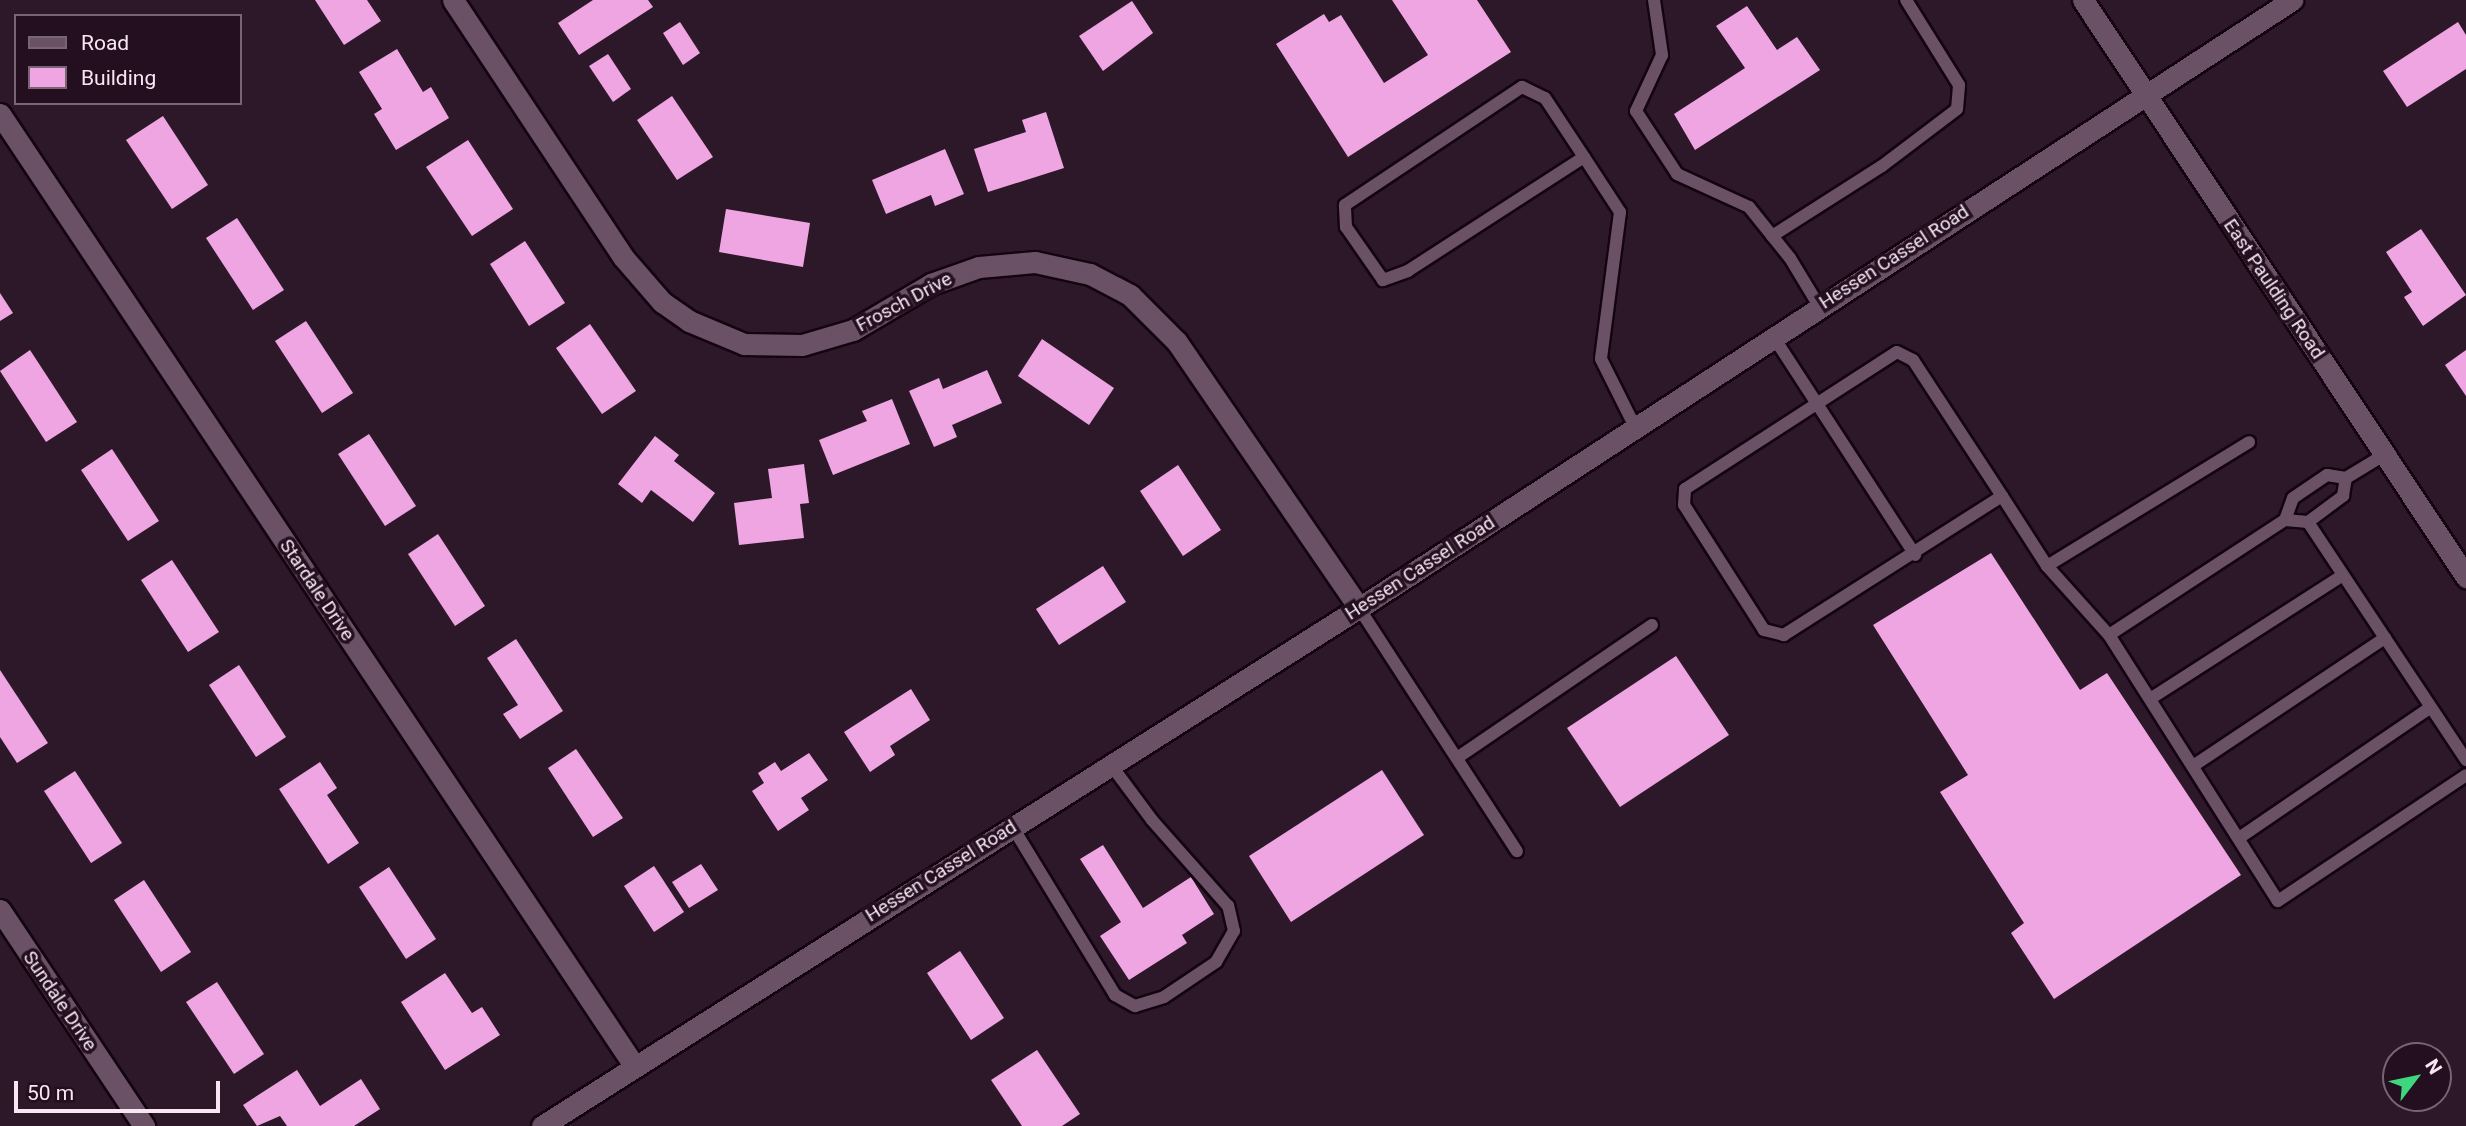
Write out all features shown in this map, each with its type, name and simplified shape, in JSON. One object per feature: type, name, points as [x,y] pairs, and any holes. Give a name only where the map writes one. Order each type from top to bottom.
[{"type":"main road","name":"East Paulding Road","points":[[2083,0],[2466,577]]},
{"type":"main road","name":"Hessen Cassel Road","points":[[542,1126],[1359,608],[2143,93],[2291,0]]},
{"type":"main road","name":"Frosch Drive","points":[[455,1],[623,257],[662,303],[689,321],[744,344],[802,345],[853,330],[931,284],[979,267],[1035,262],[1090,274],[1130,295],[1177,342],[1359,608]]},
{"type":"main road","name":"Stardale Drive","points":[[0,114],[635,1067]]},
{"type":"main road","name":"Sundale Drive","points":[[0,910],[144,1126]]},
{"type":"lane","points":[[1654,0],[1662,55],[1636,111],[1677,174],[1749,207],[1819,306]]},
{"type":"lane","points":[[1772,236],[1882,166],[1957,109],[1959,85],[1906,0]]},
{"type":"lane","points":[[1584,157],[1408,271],[1383,280],[1346,227],[1345,205],[1522,87],[1545,98],[1584,157],[1620,212],[1601,359],[1636,427]]},
{"type":"lane","points":[[1773,336],[1915,555]]},
{"type":"lane","points":[[2002,496],[1915,555],[1784,635],[1765,630],[1684,505],[1685,489],[1897,352],[1913,360],[2002,496],[2047,566],[2109,635],[2278,901],[2466,775]]},
{"type":"lane","points":[[2047,566],[2249,442]]},
{"type":"lane","points":[[2109,635],[2285,520],[2293,498],[2327,475],[2346,478],[2384,455]]},
{"type":"lane","points":[[2285,520],[2308,522],[2343,496],[2346,478]]},
{"type":"lane","points":[[2308,522],[2466,760]]},
{"type":"lane","points":[[2150,699],[2343,575]]},
{"type":"lane","points":[[1359,608],[1517,851]]},
{"type":"lane","points":[[1457,758],[1652,625]]},
{"type":"lane","points":[[2193,766],[2385,638]]},
{"type":"lane","points":[[2239,838],[2431,708]]},
{"type":"lane","points":[[1012,826],[1115,995],[1135,1006],[1164,997],[1216,962],[1234,931],[1228,906],[1152,820],[1111,765]]},
{"type":"building","points":[[315,0],[367,0],[381,21],[344,45]]},
{"type":"building","points":[[593,0],[648,0],[653,7],[579,55],[558,23]]},
{"type":"building","points":[[1392,0],[1477,0],[1511,52],[1348,157],[1276,44],[1324,14],[1329,22],[1341,15],[1384,83],[1428,55]]},
{"type":"building","points":[[1132,1],[1153,33],[1103,71],[1079,36]]},
{"type":"building","points":[[1747,6],[1777,50],[1797,37],[1820,70],[1695,150],[1674,114],[1745,68],[1716,26]]},
{"type":"building","points":[[680,22],[700,53],[683,65],[663,33]]},
{"type":"building","points":[[2458,22],[2466,35],[2466,69],[2407,107],[2383,71]]},
{"type":"building","points":[[397,49],[423,92],[431,87],[449,118],[396,150],[374,114],[382,109],[359,72]]},
{"type":"building","points":[[608,54],[631,89],[613,102],[589,66]]},
{"type":"building","points":[[672,96],[713,157],[677,180],[637,120]]},
{"type":"building","points":[[1046,112],[1064,168],[988,192],[974,149],[1026,132],[1022,120]]},
{"type":"building","points":[[163,116],[208,185],[172,209],[126,140]]},
{"type":"building","points":[[468,140],[513,209],[472,236],[426,167]]},
{"type":"building","points":[[945,149],[964,194],[935,206],[931,195],[886,214],[872,180]]},
{"type":"building","points":[[726,209],[810,223],[803,267],[719,252]]},
{"type":"building","points":[[237,218],[284,290],[253,310],[206,238]]},
{"type":"building","points":[[2421,229],[2466,295],[2423,326],[2404,297],[2412,292],[2386,252]]},
{"type":"building","points":[[525,241],[565,303],[529,326],[490,264]]},
{"type":"building","points":[[0,293],[13,313],[0,321]]},
{"type":"building","points":[[306,321],[353,393],[322,413],[275,341]]},
{"type":"building","points":[[590,324],[636,391],[602,414],[556,348]]},
{"type":"building","points":[[1042,339],[1114,388],[1089,425],[1018,376]]},
{"type":"building","points":[[30,350],[77,422],[46,442],[0,371]]},
{"type":"building","points":[[2466,350],[2466,396],[2445,365]]},
{"type":"building","points":[[987,370],[1002,403],[952,425],[957,437],[934,447],[909,391],[939,378],[943,389]]},
{"type":"building","points":[[892,399],[910,444],[833,475],[819,440],[867,421],[862,411]]},
{"type":"building","points":[[369,434],[416,506],[385,526],[338,454]]},
{"type":"building","points":[[655,436],[679,455],[674,461],[715,493],[693,522],[651,490],[642,503],[618,484]]},
{"type":"building","points":[[112,449],[159,521],[128,541],[81,470]]},
{"type":"building","points":[[804,464],[809,503],[800,504],[804,538],[739,545],[734,503],[772,498],[768,469]]},
{"type":"building","points":[[1178,465],[1221,530],[1183,556],[1140,491]]},
{"type":"building","points":[[438,534],[485,606],[455,626],[408,554]]},
{"type":"building","points":[[1991,553],[2080,690],[2107,673],[2241,875],[2054,999],[2011,933],[2024,923],[1940,792],[1968,775],[1873,625]]},
{"type":"building","points":[[172,560],[219,632],[188,652],[141,580]]},
{"type":"building","points":[[1103,566],[1126,602],[1059,645],[1036,609]]},
{"type":"building","points":[[516,639],[563,711],[520,739],[503,714],[518,705],[487,658]]},
{"type":"building","points":[[1676,656],[1729,735],[1620,807],[1567,728]]},
{"type":"building","points":[[239,665],[286,737],[256,757],[209,685]]},
{"type":"building","points":[[0,670],[48,743],[17,763],[0,737]]},
{"type":"building","points":[[911,689],[930,720],[890,746],[895,755],[870,772],[844,732]]},
{"type":"building","points":[[576,749],[623,818],[593,837],[548,768]]},
{"type":"building","points":[[809,753],[828,780],[801,798],[809,810],[778,831],[752,791],[764,783],[758,773],[775,762],[781,771]]},
{"type":"building","points":[[320,762],[337,788],[327,795],[359,843],[328,864],[279,789]]},
{"type":"building","points":[[1382,770],[1424,835],[1291,922],[1249,856]]},
{"type":"building","points":[[75,771],[122,843],[91,863],[44,791]]},
{"type":"building","points":[[1103,845],[1143,908],[1191,877],[1214,914],[1182,935],[1187,943],[1129,980],[1100,936],[1121,922],[1080,859]]},
{"type":"building","points":[[701,864],[718,890],[689,908],[672,882]]},
{"type":"building","points":[[654,866],[684,912],[654,932],[624,886]]},
{"type":"building","points":[[389,867],[436,939],[406,959],[359,887]]},
{"type":"building","points":[[144,880],[191,952],[161,972],[114,900]]},
{"type":"building","points":[[960,951],[1004,1018],[971,1040],[927,973]]},
{"type":"building","points":[[445,973],[472,1013],[482,1007],[500,1035],[445,1070],[401,1002]]},
{"type":"building","points":[[217,982],[264,1054],[234,1074],[186,1002]]},
{"type":"building","points":[[1037,1050],[1080,1114],[1062,1126],[1022,1126],[991,1080]]},
{"type":"building","points":[[297,1070],[320,1106],[361,1079],[380,1109],[354,1126],[287,1126],[280,1116],[257,1126],[243,1105]]}]
